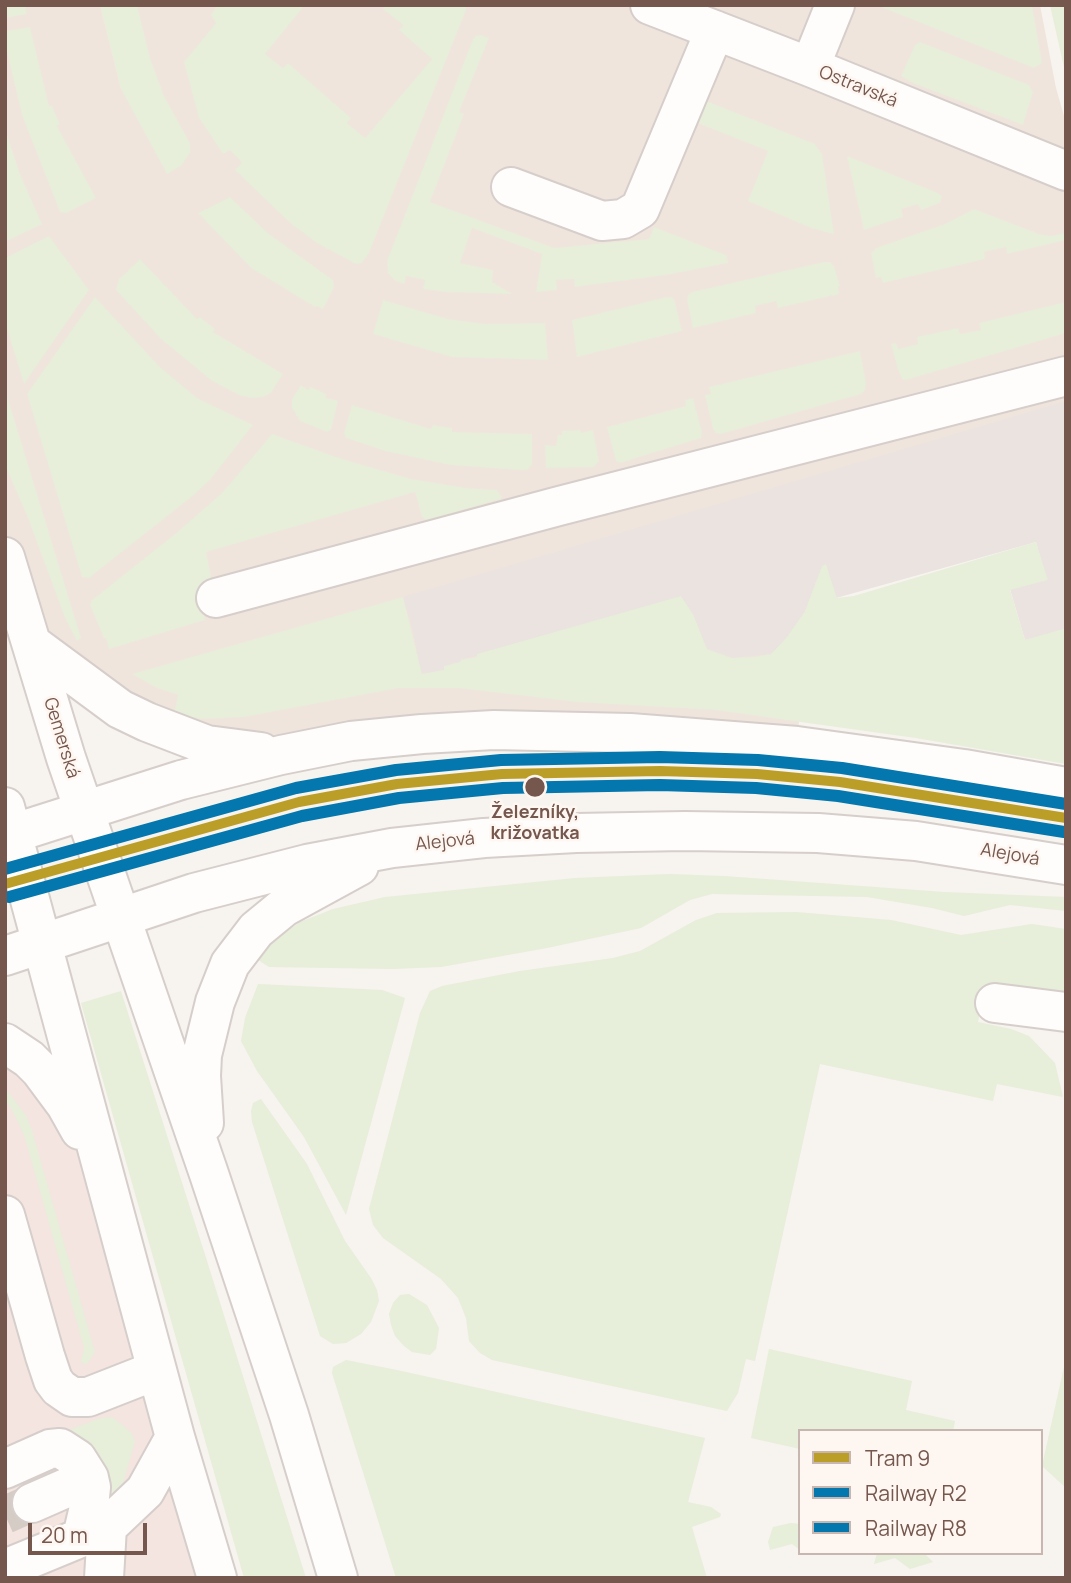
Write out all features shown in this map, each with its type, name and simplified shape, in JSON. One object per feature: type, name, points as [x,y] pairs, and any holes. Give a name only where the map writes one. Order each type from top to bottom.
[{"type":"street","name":"Ostravská","points":[[650,5],[1066,172]]},
{"type":"street","points":[[810,67],[835,5]]},
{"type":"street","points":[[511,187],[601,221],[623,219],[640,209],[715,30]]},
{"type":"street","points":[[216,598],[571,503],[1066,376]]},
{"type":"street","name":"Gemerská","points":[[5,557],[84,810],[209,1174]]},
{"type":"street","points":[[32,644],[120,709],[147,722],[207,745],[281,755]]},
{"type":"street","points":[[217,1578],[175,1437],[7,826],[84,810],[181,780],[281,755],[351,741],[494,730],[592,731],[797,746],[964,769],[1066,787]]},
{"type":"street","name":"Alejová","points":[[5,956],[194,893],[307,864],[392,848],[484,838],[576,833],[818,833],[916,841],[1066,865]]},
{"type":"street","points":[[338,1578],[289,1415],[209,1174],[202,1102],[202,1055],[215,1002],[230,964],[256,930],[284,907],[392,848]]},
{"type":"street","points":[[995,1003],[1066,1013]]},
{"type":"street","points":[[5,1043],[29,1059],[66,1105],[107,1186]]},
{"type":"street","points":[[5,1215],[45,1356],[53,1380],[59,1388],[72,1397],[88,1397],[157,1370]]},
{"type":"street","points":[[5,1569],[95,1532],[145,1491],[175,1437]]},
{"type":"street","points":[[5,1469],[50,1449],[60,1448],[77,1459],[89,1478],[104,1578]]},
{"type":"street","points":[[32,1503],[89,1478]]},
{"type":"shaded area","points":[[5,5],[1040,5],[1056,88],[1066,123],[1066,496],[843,560],[799,722],[797,746],[207,745],[32,644],[5,557]]},
{"type":"shaded area","points":[[1066,401],[1066,630],[1025,640],[1010,589],[1046,578],[1036,542],[836,598],[825,564],[805,611],[771,654],[732,658],[707,649],[693,614],[461,659],[461,662],[444,666],[444,670],[421,674],[403,597]]},
{"type":"shaded area","points":[[5,1043],[66,1105],[217,1578],[5,1578]]},
{"type":"green space","points":[[5,5],[25,5],[27,14],[5,18]]},
{"type":"green space","points":[[100,5],[137,5],[150,58],[164,96],[190,143],[190,153],[182,165],[167,174],[121,89]]},
{"type":"green space","points":[[217,5],[305,5],[265,54],[283,68],[288,63],[351,118],[347,123],[365,138],[432,59],[399,30],[403,25],[383,9],[386,5],[466,5],[369,253],[362,263],[356,264],[317,243],[290,223],[235,170],[242,163],[230,150],[223,154],[199,118],[184,62],[216,23],[211,15]]},
{"type":"green space","points":[[876,5],[1032,5],[1042,63],[1034,68]]},
{"type":"green space","points":[[1050,5],[1066,5],[1066,76]]},
{"type":"green space","points":[[30,27],[49,106],[52,106],[60,124],[57,126],[96,198],[66,213],[60,212],[22,115],[5,44],[6,31]]},
{"type":"green space","points":[[481,35],[489,38],[459,112],[464,114],[430,202],[554,248],[649,239],[654,227],[726,255],[728,263],[666,275],[575,287],[574,279],[556,280],[557,290],[536,292],[542,254],[472,228],[460,263],[493,270],[492,282],[512,294],[446,292],[423,289],[425,280],[406,276],[404,284],[394,280],[388,273],[387,261],[473,39]]},
{"type":"green space","points":[[920,42],[1029,85],[1033,92],[1023,125],[901,76],[915,45]]},
{"type":"green space","points":[[706,101],[815,144],[822,154],[834,234],[811,228],[748,201],[768,151],[695,122]]},
{"type":"green space","points":[[5,129],[20,174],[42,224],[5,242]]},
{"type":"green space","points":[[847,156],[938,193],[942,196],[940,203],[921,210],[918,204],[901,209],[903,217],[864,230]]},
{"type":"green space","points":[[230,197],[269,234],[333,280],[334,287],[323,309],[315,307],[251,268],[198,213]]},
{"type":"green space","points":[[974,209],[1039,234],[1051,236],[1066,233],[1066,240],[1007,254],[1006,247],[984,252],[985,259],[883,283],[881,277],[876,278],[871,253],[876,248],[945,224]]},
{"type":"green space","points":[[49,236],[89,290],[24,384],[5,322],[5,258]]},
{"type":"green space","points":[[140,259],[197,319],[200,317],[215,329],[213,332],[283,374],[271,393],[252,398],[239,395],[212,381],[161,339],[116,290],[119,279]]},
{"type":"green space","points":[[830,262],[834,266],[840,286],[839,294],[778,308],[776,301],[755,306],[756,313],[693,328],[687,300],[692,292]]},
{"type":"green space","points":[[95,297],[160,367],[197,398],[253,425],[211,479],[194,495],[89,578],[82,577],[27,394]]},
{"type":"green space","points":[[667,297],[673,298],[675,302],[682,331],[577,357],[572,320]]},
{"type":"green space","points":[[383,300],[448,319],[485,324],[545,323],[548,360],[452,357],[373,334]]},
{"type":"green space","points":[[1066,302],[1066,333],[906,380],[902,379],[898,370],[891,344],[896,343],[898,349],[918,344],[917,337],[958,328],[960,334],[981,330],[979,323]]},
{"type":"green space","points":[[860,351],[866,383],[861,394],[721,434],[713,429],[705,395],[711,394],[709,387]]},
{"type":"green space","points":[[301,385],[308,390],[310,387],[318,390],[326,394],[326,398],[338,401],[331,430],[327,432],[300,421],[292,408],[292,399]]},
{"type":"green space","points":[[5,389],[81,638],[77,641],[65,618],[5,465]]},
{"type":"green space","points":[[693,398],[702,432],[701,438],[620,463],[616,461],[607,427],[686,406],[685,400]]},
{"type":"green space","points":[[352,405],[431,429],[433,425],[452,428],[452,432],[532,434],[532,465],[527,470],[520,470],[450,465],[385,451],[346,438],[344,433]]},
{"type":"green space","points":[[580,430],[581,433],[593,430],[599,461],[594,467],[546,468],[545,445],[556,446],[558,435],[562,435],[562,431]]},
{"type":"green space","points":[[272,434],[339,458],[411,479],[497,490],[502,497],[427,520],[422,517],[415,492],[206,552],[212,582],[198,586],[205,620],[109,649],[90,605],[92,600],[222,493]]},
{"type":"green space","points":[[1036,542],[1048,580],[1010,590],[1025,640],[1066,628],[1066,764],[916,738],[715,710],[577,702],[458,688],[399,688],[244,717],[203,719],[174,714],[178,695],[155,687],[132,674],[403,597],[422,674],[444,670],[444,666],[477,657],[477,654],[681,596],[693,614],[707,649],[732,658],[754,657],[771,654],[787,637],[805,611],[822,566],[826,564],[837,598],[854,596]]},
{"type":"green space","points":[[669,874],[1066,897],[1066,911],[1010,905],[964,916],[867,897],[712,894],[690,900],[641,928],[441,967],[269,967],[255,958],[300,922],[333,909],[385,897],[575,878]]},
{"type":"green space","points":[[796,912],[891,920],[961,935],[1032,924],[1066,929],[1066,994],[986,984],[978,1022],[1029,1036],[1055,1063],[1063,1097],[997,1084],[993,1101],[820,1064],[755,1361],[746,1359],[738,1393],[727,1411],[492,1360],[480,1353],[469,1341],[466,1318],[458,1298],[441,1279],[383,1238],[373,1225],[369,1209],[420,1013],[430,991],[442,986],[520,971],[613,958],[640,951],[696,920],[717,913]]},
{"type":"green space","points":[[258,984],[382,990],[405,998],[346,1215],[304,1137],[257,1071],[241,1041],[245,1018]]},
{"type":"green space","points":[[121,991],[306,1578],[244,1578],[81,1003]]},
{"type":"green space","points":[[5,1088],[26,1115],[32,1130],[95,1352],[88,1363],[81,1362],[84,1348],[24,1135],[5,1100]]},
{"type":"green space","points":[[261,1099],[307,1164],[345,1241],[377,1290],[379,1301],[371,1322],[361,1334],[346,1343],[333,1344],[320,1336],[252,1122],[253,1103]]},
{"type":"green space","points":[[409,1294],[427,1305],[439,1328],[436,1349],[430,1355],[412,1352],[404,1346],[395,1336],[391,1325],[389,1314],[393,1303],[400,1295]]},
{"type":"green space","points":[[769,1349],[912,1381],[906,1410],[955,1421],[953,1429],[798,1429],[798,1449],[751,1438]]},
{"type":"green space","points":[[1066,1358],[1066,1488],[1043,1467]]},
{"type":"green space","points":[[346,1360],[705,1438],[688,1502],[711,1507],[721,1514],[720,1517],[692,1527],[707,1578],[396,1578],[332,1373],[333,1367]]},
{"type":"green space","points":[[112,1417],[131,1432],[135,1441],[121,1491],[109,1504],[64,1432],[100,1418]]},
{"type":"green space","points":[[798,1524],[798,1548],[792,1544],[770,1550],[768,1542],[773,1527]]},
{"type":"green space","points":[[876,1555],[926,1555],[933,1562],[910,1569],[895,1558],[874,1564]]},
{"type":"tunnel","points":[[5,1515],[32,1503]]},
{"type":"tram line","name":"9","points":[[5,884],[299,802],[397,784],[502,774],[660,771],[757,774],[840,782],[1066,818]]},
{"type":"rail line","name":"R8","points":[[5,869],[296,788],[396,770],[501,760],[660,757],[758,760],[842,768],[1066,804]]},
{"type":"rail line","name":"R2","points":[[9,897],[302,816],[399,798],[503,788],[660,785],[756,788],[838,796],[1064,832]]},
{"type":"place","name":"Železníky, križovatka","points":[[535,787]]}]
